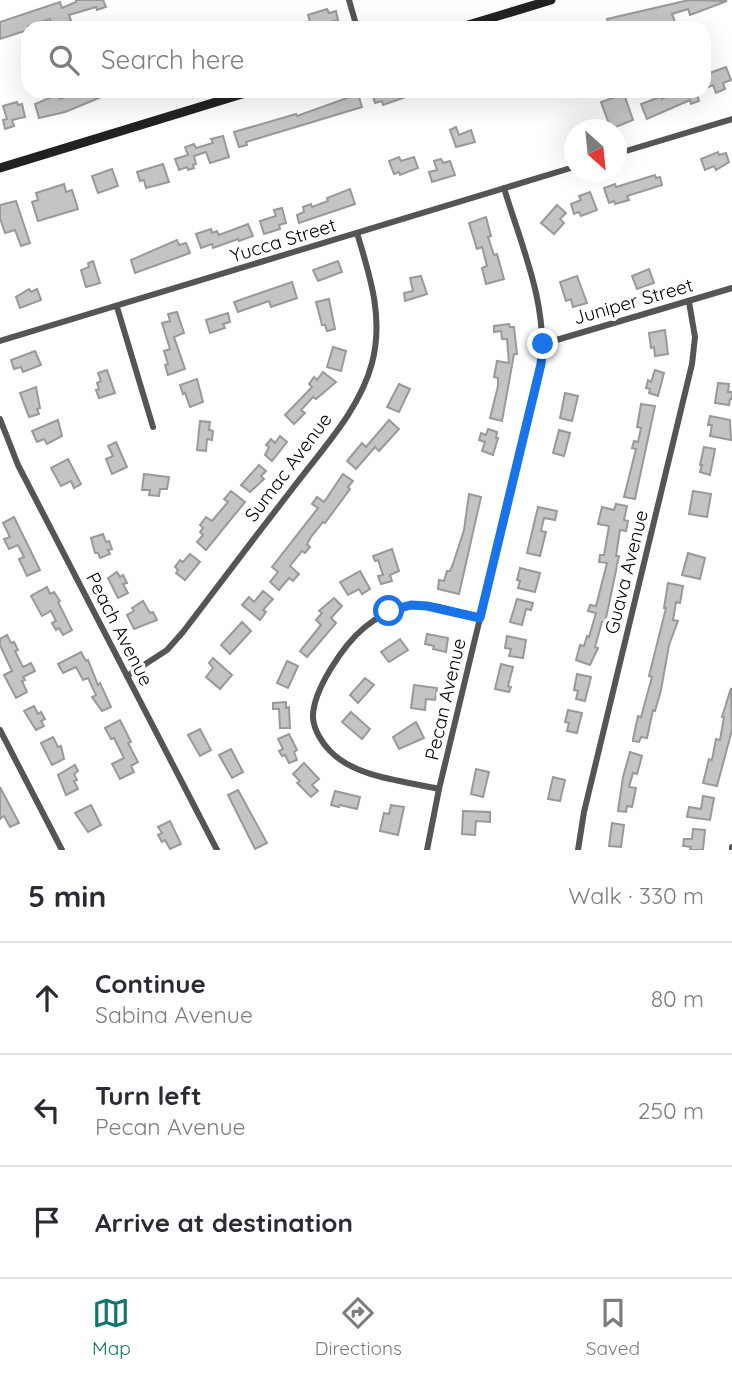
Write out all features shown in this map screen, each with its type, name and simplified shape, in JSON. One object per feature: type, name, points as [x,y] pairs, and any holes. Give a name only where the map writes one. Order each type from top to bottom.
[{"type":"main road","points":[[481,21],[551,0]]},
{"type":"main road","points":[[0,168],[229,98]]},
{"type":"street","points":[[349,0],[355,21]]},
{"type":"street","points":[[627,151],[732,120]]},
{"type":"street","name":"Yucca Street","points":[[0,341],[564,170]]},
{"type":"street","name":"Pecan Avenue","points":[[427,850],[439,789],[541,364],[543,344],[539,304],[504,188]]},
{"type":"street","name":"Sumac Avenue","points":[[127,676],[167,650],[183,632],[332,436],[361,393],[372,363],[377,334],[371,279],[357,233]]},
{"type":"street","name":"Juniper Street","points":[[543,344],[732,288]]},
{"type":"street","name":"Guava Avenue","points":[[578,850],[583,812],[692,364],[695,337],[689,302]]},
{"type":"street","points":[[117,307],[153,427]]},
{"type":"street","name":"Peach Avenue","points":[[0,419],[18,465],[217,850]]},
{"type":"street","points":[[439,789],[376,775],[348,765],[330,752],[318,735],[313,719],[317,694],[341,655],[363,628],[389,611],[411,605],[427,606],[480,618]]},
{"type":"street","points":[[0,730],[62,850]]},
{"type":"building","points":[[103,0],[106,7],[97,10],[96,7],[69,15],[71,21],[21,21],[21,32],[0,39],[0,22],[60,2],[62,8],[76,2]]},
{"type":"building","points":[[689,0],[727,1],[690,15],[688,9],[672,14],[675,21],[607,19]]},
{"type":"building","points":[[327,9],[329,13],[336,11],[338,20],[310,21],[308,15]]},
{"type":"building","points":[[726,67],[731,80],[723,83],[725,89],[716,93],[713,85],[711,86],[711,72]]},
{"type":"building","points":[[49,98],[99,98],[65,112],[39,118],[35,104]]},
{"type":"building","points":[[347,98],[359,98],[362,107],[246,142],[247,145],[239,147],[234,132],[296,114],[297,116]]},
{"type":"building","points":[[373,98],[403,98],[383,105],[382,101],[375,103]]},
{"type":"building","points":[[625,98],[633,120],[627,122],[627,119],[607,119],[601,102]]},
{"type":"building","points":[[657,98],[698,98],[699,101],[691,104],[690,100],[647,119],[641,104]]},
{"type":"building","points":[[17,102],[18,105],[22,104],[25,117],[12,120],[14,126],[5,129],[3,120],[7,119],[3,106]]},
{"type":"building","points":[[456,127],[459,135],[471,130],[475,142],[456,147],[450,130]]},
{"type":"building","points":[[223,136],[229,157],[210,163],[206,152],[194,156],[194,168],[179,170],[175,159],[188,155],[185,147],[194,144],[196,148],[213,143],[211,139]]},
{"type":"building","points":[[718,152],[719,155],[726,153],[729,162],[716,170],[714,166],[705,170],[701,159]]},
{"type":"building","points":[[399,157],[401,161],[414,157],[418,168],[400,175],[399,172],[394,174],[389,161]]},
{"type":"building","points":[[441,159],[443,163],[450,161],[455,175],[432,182],[429,172],[437,170],[434,161]]},
{"type":"building","points":[[163,164],[169,182],[146,188],[144,180],[140,181],[137,172]]},
{"type":"building","points":[[112,169],[118,186],[98,193],[92,176]]},
{"type":"building","points":[[655,175],[656,178],[660,177],[662,185],[627,196],[629,200],[609,203],[604,188]]},
{"type":"building","points":[[64,184],[66,192],[72,190],[78,209],[38,221],[32,202],[38,200],[36,193]]},
{"type":"building","points":[[350,189],[355,204],[299,223],[297,215],[304,212],[303,207],[311,204],[312,207],[328,201],[327,198]]},
{"type":"building","points":[[590,192],[597,210],[581,216],[579,212],[574,214],[571,204],[581,200],[579,196]]},
{"type":"building","points":[[16,201],[30,243],[21,246],[15,230],[5,233],[0,218],[0,205]]},
{"type":"building","points":[[557,205],[566,213],[560,219],[564,223],[554,234],[541,223]]},
{"type":"building","points":[[282,208],[286,223],[279,225],[280,229],[264,234],[260,221],[276,216],[274,210]]},
{"type":"building","points":[[486,217],[491,236],[488,237],[494,255],[497,254],[504,279],[486,284],[482,268],[487,266],[482,247],[477,249],[469,223]]},
{"type":"building","points":[[248,224],[253,236],[213,248],[212,244],[201,248],[196,234],[211,229],[212,233],[217,231],[219,235]]},
{"type":"building","points":[[177,240],[179,245],[186,243],[190,253],[135,273],[131,260]]},
{"type":"building","points":[[93,261],[100,283],[86,287],[81,270],[89,267],[88,263]]},
{"type":"building","points":[[338,261],[342,272],[318,281],[313,270]]},
{"type":"building","points":[[649,269],[654,283],[637,289],[632,276]]},
{"type":"building","points":[[421,276],[427,294],[405,301],[404,293],[413,291],[410,278]]},
{"type":"building","points":[[577,276],[587,303],[573,307],[571,299],[566,301],[560,282]]},
{"type":"building","points":[[292,282],[297,298],[271,307],[269,301],[238,312],[234,302]]},
{"type":"building","points":[[29,289],[31,292],[37,289],[41,300],[20,308],[16,297]]},
{"type":"building","points":[[329,299],[335,329],[327,331],[325,325],[322,325],[316,302]]},
{"type":"building","points":[[177,312],[184,333],[174,337],[185,369],[168,375],[164,351],[170,349],[162,323],[170,321],[168,314]]},
{"type":"building","points":[[228,313],[230,322],[223,324],[225,328],[210,333],[206,320]]},
{"type":"building","points":[[509,324],[514,327],[517,354],[514,354],[502,421],[490,418],[498,386],[498,378],[494,377],[497,361],[509,363],[507,339],[502,339],[501,331],[494,332],[494,326]]},
{"type":"building","points":[[665,330],[668,354],[655,356],[649,333]]},
{"type":"building","points":[[333,347],[346,351],[341,371],[327,367]]},
{"type":"building","points":[[35,351],[41,365],[23,372],[21,367],[14,369],[11,360]]},
{"type":"building","points":[[107,370],[115,393],[99,398],[96,390],[99,389],[97,383],[101,381],[98,373]]},
{"type":"building","points":[[655,370],[664,373],[658,396],[649,393],[650,389],[646,388]]},
{"type":"building","points":[[323,372],[336,382],[316,399],[313,397],[301,410],[305,413],[294,424],[285,415],[312,387],[309,384],[314,377],[317,380]]},
{"type":"building","points":[[197,379],[203,402],[190,407],[180,385]]},
{"type":"building","points":[[718,383],[729,384],[728,392],[732,392],[732,399],[729,405],[715,403]]},
{"type":"building","points":[[399,384],[410,389],[399,412],[387,407]]},
{"type":"building","points":[[36,387],[39,414],[29,417],[20,393]]},
{"type":"building","points":[[565,393],[578,396],[572,421],[560,418]]},
{"type":"building","points":[[641,404],[655,406],[635,499],[624,497],[636,449],[632,448],[634,441],[638,442],[641,428],[637,427]]},
{"type":"building","points":[[710,416],[730,420],[731,440],[710,436]]},
{"type":"building","points":[[58,420],[62,436],[47,444],[44,439],[37,442],[32,431]]},
{"type":"building","points":[[389,420],[399,429],[379,451],[375,447],[356,469],[347,461],[362,443],[366,447]]},
{"type":"building","points":[[200,421],[210,422],[209,430],[213,431],[212,440],[207,439],[206,451],[197,450]]},
{"type":"building","points":[[488,429],[497,432],[493,455],[482,451],[485,442],[479,440],[481,433],[486,435]]},
{"type":"building","points":[[559,430],[570,433],[564,456],[553,453]]},
{"type":"building","points":[[280,436],[287,442],[272,461],[265,455],[269,447],[266,445],[271,439],[275,443]]},
{"type":"building","points":[[116,442],[127,467],[112,474],[106,459],[113,456],[108,446]]},
{"type":"building","points":[[704,447],[715,449],[710,475],[700,472]]},
{"type":"building","points":[[68,459],[81,484],[74,488],[71,481],[61,486],[51,468]]},
{"type":"building","points":[[259,465],[266,471],[261,476],[264,479],[250,492],[241,485]]},
{"type":"building","points":[[144,474],[169,477],[167,489],[160,489],[159,496],[149,495],[150,490],[142,490]]},
{"type":"building","points":[[343,474],[353,481],[348,487],[350,489],[311,537],[307,544],[310,547],[305,553],[302,551],[290,566],[299,574],[293,581],[289,578],[279,590],[270,582],[278,572],[272,567],[318,508],[312,504],[317,497],[324,502]]},
{"type":"building","points":[[231,491],[245,502],[206,550],[197,542],[203,535],[200,525],[206,517],[212,521],[228,502],[224,499]]},
{"type":"building","points":[[693,491],[711,494],[707,517],[689,514]]},
{"type":"building","points":[[469,494],[481,497],[459,594],[438,589],[439,580],[444,581],[453,564],[464,530]]},
{"type":"building","points":[[616,504],[627,506],[624,520],[628,521],[626,531],[620,530],[616,556],[619,556],[608,609],[595,647],[598,648],[590,665],[576,660],[580,645],[584,646],[587,636],[589,637],[596,613],[588,611],[590,605],[596,606],[607,563],[599,562],[600,555],[604,555],[609,526],[598,524],[602,507],[614,510]]},
{"type":"building","points":[[538,507],[557,511],[555,520],[544,518],[541,531],[546,532],[540,556],[527,553]]},
{"type":"building","points":[[14,517],[40,570],[27,576],[19,559],[24,557],[18,545],[9,549],[4,539],[10,537],[3,523]]},
{"type":"building","points":[[103,534],[112,549],[108,550],[110,554],[100,558],[98,553],[95,553],[91,538]]},
{"type":"building","points":[[392,549],[399,571],[390,575],[392,581],[381,584],[378,576],[383,575],[378,560],[375,561],[373,556]]},
{"type":"building","points":[[688,553],[705,558],[700,579],[682,575]]},
{"type":"building","points":[[190,554],[200,562],[185,580],[176,573],[178,570],[175,567]]},
{"type":"building","points":[[520,568],[540,573],[535,592],[518,588]]},
{"type":"building","points":[[360,571],[370,589],[362,594],[359,589],[348,595],[340,582]]},
{"type":"building","points":[[117,572],[120,577],[123,575],[127,583],[123,584],[128,593],[118,598],[108,578]]},
{"type":"building","points":[[668,583],[683,586],[680,603],[676,602],[673,620],[678,621],[669,645],[661,690],[647,738],[641,737],[639,742],[633,741],[638,716],[641,717],[652,677],[649,676],[666,608]]},
{"type":"building","points":[[47,587],[50,594],[54,592],[60,601],[58,602],[72,630],[63,635],[52,623],[56,621],[51,611],[42,616],[31,596]]},
{"type":"building","points":[[263,591],[273,599],[263,610],[266,612],[260,620],[242,605],[249,597],[254,602]]},
{"type":"building","points":[[334,598],[342,606],[331,618],[336,623],[307,657],[300,651],[321,625],[316,620],[322,613],[319,611]]},
{"type":"building","points":[[517,599],[533,603],[531,610],[526,609],[522,625],[510,622]]},
{"type":"building","points":[[143,601],[157,620],[134,629],[127,615]]},
{"type":"building","points":[[242,622],[251,631],[230,654],[221,645]]},
{"type":"building","points":[[427,634],[448,638],[446,652],[425,644]]},
{"type":"building","points":[[7,635],[18,650],[15,651],[23,667],[31,663],[35,671],[23,677],[27,692],[16,698],[4,675],[12,671],[0,645],[0,639]]},
{"type":"building","points":[[507,636],[526,640],[523,658],[509,656],[511,649],[505,648]]},
{"type":"building","points":[[400,639],[408,650],[389,662],[381,652]]},
{"type":"building","points":[[81,652],[86,661],[88,660],[111,707],[102,711],[92,697],[96,695],[88,678],[83,680],[76,667],[63,673],[58,664]]},
{"type":"building","points":[[213,658],[232,675],[220,689],[206,677],[213,668],[209,663]]},
{"type":"building","points":[[287,661],[298,666],[288,688],[277,683]]},
{"type":"building","points":[[501,664],[513,667],[509,692],[495,689]]},
{"type":"building","points":[[577,674],[591,677],[585,701],[576,699],[578,691],[574,690]]},
{"type":"building","points":[[365,678],[374,685],[358,703],[350,695]]},
{"type":"building","points":[[414,685],[437,688],[435,700],[426,699],[425,710],[411,708]]},
{"type":"building","points":[[731,688],[732,730],[717,786],[703,783],[709,759],[712,760],[716,739],[720,740],[722,717]]},
{"type":"building","points":[[286,702],[286,708],[289,707],[290,728],[280,728],[279,709],[273,709],[273,703]]},
{"type":"building","points":[[34,706],[38,714],[41,712],[45,719],[41,721],[44,726],[36,730],[24,711]]},
{"type":"building","points":[[568,710],[582,713],[577,733],[567,731],[569,723],[565,722]]},
{"type":"building","points":[[351,712],[370,729],[362,739],[342,722]]},
{"type":"building","points":[[120,720],[138,762],[131,766],[134,772],[120,779],[112,764],[124,758],[114,738],[111,739],[105,728]]},
{"type":"building","points":[[416,722],[424,738],[399,749],[393,737]]},
{"type":"building","points":[[200,729],[211,750],[200,756],[188,735]]},
{"type":"building","points":[[289,734],[297,750],[294,752],[297,760],[289,763],[279,751],[283,749],[278,739]]},
{"type":"building","points":[[53,737],[58,747],[61,746],[64,759],[52,765],[41,743]]},
{"type":"building","points":[[231,749],[243,772],[232,778],[219,755]]},
{"type":"building","points":[[630,752],[642,756],[637,774],[633,773],[629,787],[636,788],[632,807],[627,806],[626,812],[618,811],[623,777]]},
{"type":"building","points":[[304,763],[319,779],[312,785],[318,791],[311,797],[297,783],[300,781],[293,774]]},
{"type":"building","points":[[75,765],[78,771],[74,774],[77,780],[74,781],[78,789],[66,795],[58,775]]},
{"type":"building","points":[[476,769],[489,772],[483,797],[471,794]]},
{"type":"building","points":[[553,777],[565,780],[560,801],[548,799]]},
{"type":"building","points":[[0,787],[19,823],[10,827],[4,816],[0,819]]},
{"type":"building","points":[[238,790],[267,843],[255,849],[228,795]]},
{"type":"building","points":[[335,791],[360,797],[357,809],[331,805]]},
{"type":"building","points":[[703,796],[714,798],[710,820],[687,817],[689,807],[701,809]]},
{"type":"building","points":[[91,805],[101,825],[88,832],[75,813]]},
{"type":"building","points":[[391,805],[404,807],[398,835],[380,831],[384,813],[389,814]]},
{"type":"building","points":[[463,811],[490,812],[490,822],[476,821],[475,835],[462,834]]},
{"type":"building","points":[[170,821],[181,844],[170,849],[158,835],[162,833],[158,827]]},
{"type":"building","points":[[612,823],[624,825],[621,847],[609,846]]},
{"type":"building","points":[[693,829],[705,830],[703,850],[690,850],[691,847],[683,846],[684,839],[692,839]]},
{"type":"route","points":[[389,611],[411,605],[427,606],[480,618],[541,364],[543,344]]}]
